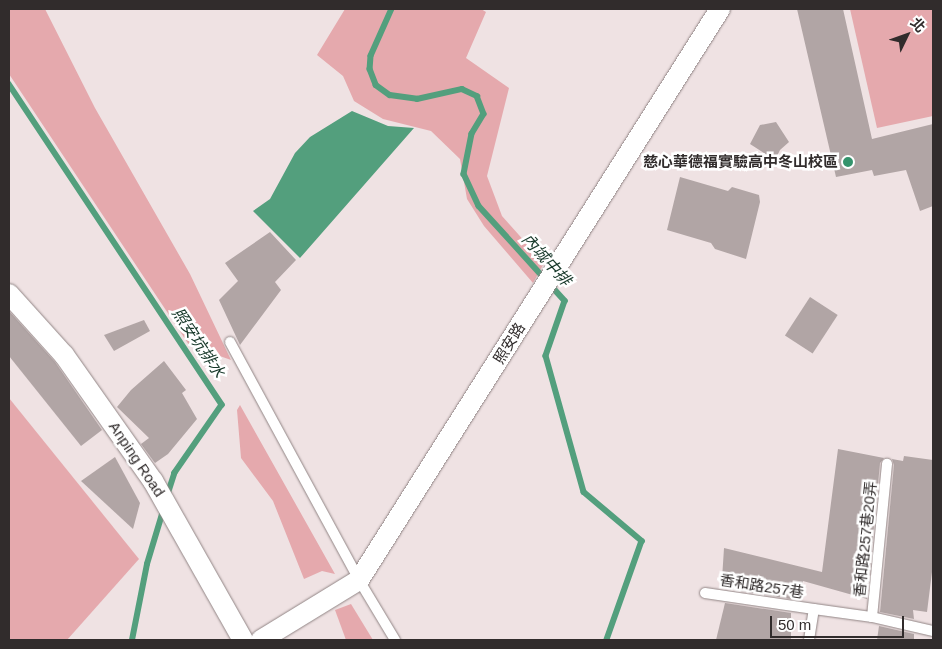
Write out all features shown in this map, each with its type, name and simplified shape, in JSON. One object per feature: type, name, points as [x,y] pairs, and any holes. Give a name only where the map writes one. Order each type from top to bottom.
[{"type":"street","name":"照安路","points":[[261,640],[359,580],[720,9]]},
{"type":"street","name":"Anping Road","points":[[9,294],[64,355],[153,481],[178,521],[243,640]]},
{"type":"lane","points":[[230,342],[359,580],[395,640]]},
{"type":"lane","name":"香和路257巷20弄","points":[[872,617],[887,464]]},
{"type":"lane","name":"香和路257巷","points":[[706,593],[872,617],[933,631]]},
{"type":"lane","name":"香和路257巷","points":[[809,640],[814,609]]},
{"type":"shaded area","points":[[9,9],[45,9],[95,108],[190,274],[231,360],[189,345],[9,74]]},
{"type":"shaded area","points":[[345,9],[481,9],[486,12],[466,58],[509,88],[487,176],[502,216],[544,263],[533,283],[484,226],[467,199],[460,159],[431,131],[383,119],[354,101],[343,76],[317,55]]},
{"type":"shaded area","points":[[850,9],[933,9],[933,116],[877,128]]},
{"type":"shaded area","points":[[352,111],[388,126],[414,128],[300,258],[253,211],[270,199],[295,153],[310,137]]},
{"type":"shaded area","points":[[9,398],[139,559],[67,640],[9,640]]},
{"type":"shaded area","points":[[240,405],[335,574],[322,571],[304,579],[273,501],[241,458],[237,410]]},
{"type":"shaded area","points":[[351,604],[373,640],[346,640],[335,610]]},
{"type":"building","points":[[797,9],[843,9],[872,139],[933,124],[933,206],[920,211],[906,170],[874,176],[872,170],[836,177]]},
{"type":"building","points":[[776,122],[789,142],[780,150],[775,160],[750,144],[760,125]]},
{"type":"building","points":[[680,177],[728,191],[732,187],[759,195],[760,202],[746,259],[715,249],[711,243],[667,230]]},
{"type":"building","points":[[270,232],[296,260],[275,282],[281,290],[240,345],[219,300],[238,281],[225,263]]},
{"type":"building","points":[[810,297],[838,315],[813,354],[785,336]]},
{"type":"building","points":[[9,311],[55,362],[102,430],[81,446],[9,356]]},
{"type":"building","points":[[144,320],[150,331],[114,351],[104,335]]},
{"type":"building","points":[[164,361],[186,390],[182,393],[197,419],[168,454],[155,463],[141,444],[149,438],[117,407],[131,390]]},
{"type":"building","points":[[838,449],[884,458],[880,463],[867,599],[803,581],[803,596],[791,593],[791,599],[728,589],[731,580],[722,579],[724,548],[822,572]]},
{"type":"building","points":[[904,456],[933,460],[932,572],[927,612],[913,610],[914,619],[880,612],[894,465],[892,459],[903,461]]},
{"type":"building","points":[[115,457],[140,503],[133,529],[81,481]]},
{"type":"building","points":[[725,603],[791,613],[791,640],[716,640]]},
{"type":"building","points":[[879,626],[914,634],[914,640],[877,640]]},
{"type":"waterway","name":"內城中排","points":[[392,9],[371,56],[370,69],[376,85],[390,95],[417,99],[462,89],[477,96],[484,114],[472,134],[464,174],[479,206],[565,301],[546,356],[584,492],[642,541],[607,640]]},
{"type":"waterway","name":"照安坑排水","points":[[9,84],[222,405],[175,473],[168,495]]},
{"type":"waterway","name":"照安坑排水","points":[[132,640],[147,564],[163,511]]},
{"type":"place","name":"慈心華德福實驗高中冬山校區","points":[[848,162]]}]
